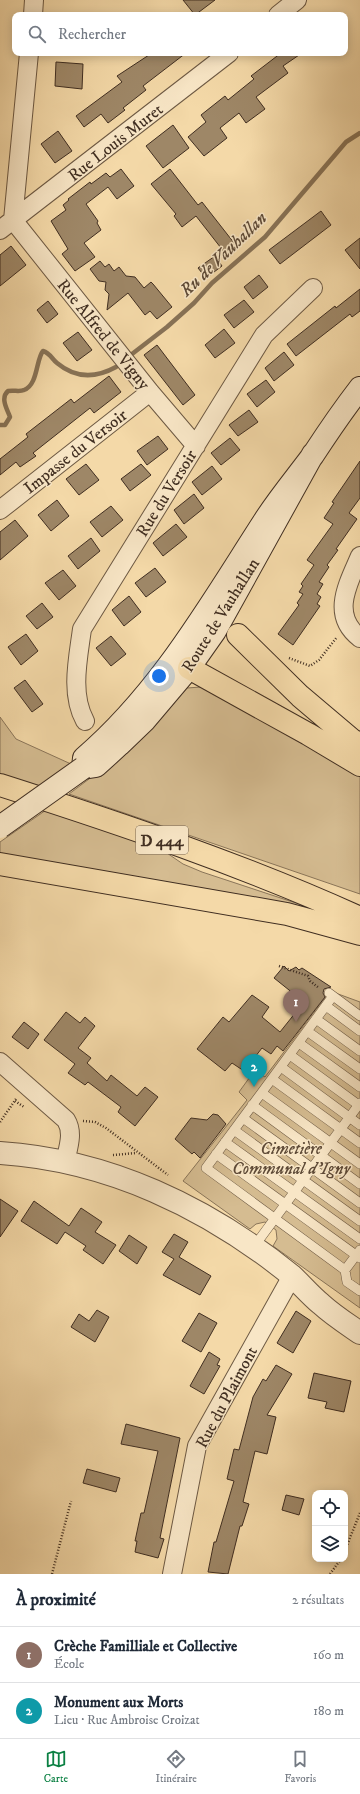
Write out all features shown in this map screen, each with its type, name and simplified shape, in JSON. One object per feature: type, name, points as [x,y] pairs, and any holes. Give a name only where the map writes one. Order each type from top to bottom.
[{"type":"main road","name":"Route de Vauhallan","points":[[83,768],[84,758],[134,710],[155,683],[228,577],[264,521],[313,454],[339,415],[360,388]]},
{"type":"main road","name":"Route de Vauhallan","points":[[0,827],[83,768],[96,766],[145,720],[189,668],[215,631],[313,454]]},
{"type":"main road","points":[[238,636],[237,621],[242,599],[260,566],[261,550]]},
{"type":"main road","points":[[360,744],[352,740],[300,696],[238,636],[215,631],[186,638],[186,653],[189,668],[308,734],[360,766]]},
{"type":"main road","name":"D 444","points":[[0,785],[107,820],[242,868],[360,918]]},
{"type":"main road","points":[[0,864],[287,914],[360,934]]},
{"type":"main road","points":[[322,901],[341,895],[360,900]]},
{"type":"main road","points":[[0,1153],[63,1162],[109,1174],[149,1188],[192,1208],[254,1248],[292,1276],[322,1305],[360,1333]]},
{"type":"street","points":[[33,12],[34,0]]},
{"type":"street","points":[[282,12],[297,0]]},
{"type":"street","points":[[7,225],[29,56]]},
{"type":"street","name":"Rue Louis Muret","points":[[7,225],[225,56]]},
{"type":"street","name":"Rue Alfred de Vigny","points":[[7,225],[196,446]]},
{"type":"street","name":"Rue du Versoir","points":[[85,721],[78,709],[77,670],[82,629],[264,335],[313,288]]},
{"type":"street","name":"Impasse du Versoir","points":[[0,510],[150,392]]},
{"type":"street","points":[[354,633],[343,611],[344,597],[360,556]]},
{"type":"street","points":[[0,1062],[27,1084],[66,1120],[71,1133],[63,1162]]},
{"type":"street","name":"Rue du Plaimont","points":[[172,1574],[197,1446],[292,1276]]},
{"type":"lane","points":[[360,1016],[331,995],[326,1006],[206,1168],[345,1270],[347,1282],[360,1291]]},
{"type":"lane","points":[[326,1006],[360,1031]]},
{"type":"lane","points":[[316,1019],[360,1051]]},
{"type":"lane","points":[[307,1031],[360,1069]]},
{"type":"lane","points":[[299,1043],[360,1088]]},
{"type":"lane","points":[[254,1248],[359,1105],[290,1055]]},
{"type":"lane","points":[[281,1067],[360,1125]]},
{"type":"lane","points":[[272,1079],[360,1143]]},
{"type":"lane","points":[[262,1092],[360,1164]]},
{"type":"lane","points":[[252,1105],[360,1184]]},
{"type":"lane","points":[[243,1118],[360,1203]]},
{"type":"lane","points":[[234,1130],[360,1221]]},
{"type":"lane","points":[[225,1142],[360,1239]]},
{"type":"lane","points":[[216,1154],[359,1254],[345,1270]]},
{"type":"path","points":[[285,656],[310,666],[319,660],[334,639],[354,633]]},
{"type":"path","points":[[279,966],[308,976],[310,981],[331,995]]},
{"type":"path","points":[[0,1122],[27,1084]]},
{"type":"path","points":[[69,1125],[81,1120],[96,1122],[150,1163]]},
{"type":"path","points":[[52,1574],[71,1501]]},
{"type":"path","points":[[348,1543],[360,1517],[360,1513]]},
{"type":"path","points":[[330,1574],[339,1562]]},
{"type":"green space","points":[[201,687],[360,771],[360,894],[69,794],[97,773],[187,688]]},
{"type":"green space","points":[[0,717],[16,739],[71,764],[41,787],[0,776]]},
{"type":"green space","points":[[49,808],[161,849],[183,864],[202,872],[326,913],[0,858],[0,842]]},
{"type":"green space","name":"Cimetière Communal d'Igny","points":[[330,991],[360,1002],[360,1308],[273,1246],[277,1239],[276,1230],[265,1222],[256,1224],[250,1229],[183,1181],[247,1100],[239,1092],[255,1070],[265,1077]]},
{"type":"building","points":[[183,0],[215,0],[199,12],[193,12]]},
{"type":"building","points":[[147,56],[182,56],[143,86],[146,90],[123,108],[125,110],[108,123],[101,114],[84,127],[76,116],[122,82],[117,76]]},
{"type":"building","points":[[277,56],[298,56],[283,66],[288,73],[256,97],[265,109],[246,123],[239,113],[220,128],[227,138],[204,156],[188,137],[206,122],[201,115],[225,96],[228,100],[254,79],[251,76]]},
{"type":"building","points":[[56,62],[83,64],[82,89],[55,86]]},
{"type":"building","points":[[173,125],[189,148],[163,168],[146,146]]},
{"type":"building","points":[[58,131],[72,151],[55,163],[41,144]]},
{"type":"building","points":[[121,169],[134,186],[117,199],[108,187],[86,204],[98,221],[97,223],[101,230],[84,243],[95,257],[75,271],[62,254],[68,249],[51,221],[66,210],[63,205],[69,200],[68,199],[90,182],[91,184],[106,173],[110,177]]},
{"type":"building","points":[[170,169],[198,205],[202,202],[238,248],[228,257],[196,216],[182,227],[174,216],[176,214],[151,184]]},
{"type":"building","points":[[321,211],[331,225],[280,264],[269,250]]},
{"type":"building","points":[[360,238],[360,269],[345,250]]},
{"type":"building","points":[[11,246],[26,265],[0,286],[0,255]]},
{"type":"building","points":[[215,256],[222,266],[206,278],[198,268]]},
{"type":"building","points":[[100,261],[105,267],[109,264],[114,271],[119,267],[126,276],[135,277],[144,288],[151,282],[172,307],[157,319],[150,311],[145,315],[128,293],[107,310],[109,294],[105,290],[106,282],[99,281],[90,269]]},
{"type":"building","points":[[259,275],[268,287],[253,299],[244,287]]},
{"type":"building","points":[[360,289],[360,311],[352,317],[350,314],[296,356],[287,344],[335,306],[336,308]]},
{"type":"building","points":[[244,300],[254,312],[234,328],[224,315]]},
{"type":"building","points":[[48,301],[58,314],[47,323],[37,310]]},
{"type":"building","points":[[224,329],[235,343],[215,358],[205,345]]},
{"type":"building","points":[[78,332],[92,350],[77,361],[63,343]]},
{"type":"building","points":[[157,345],[195,395],[183,405],[144,355]]},
{"type":"building","points":[[284,352],[294,365],[274,381],[265,368]]},
{"type":"building","points":[[109,376],[121,392],[94,413],[90,408],[33,453],[36,456],[20,467],[16,462],[0,475],[0,459],[28,437],[26,434],[71,399],[74,403]]},
{"type":"building","points":[[266,380],[275,392],[257,407],[247,394]]},
{"type":"building","points":[[249,410],[258,422],[238,436],[229,425]]},
{"type":"building","points":[[158,436],[168,449],[147,465],[137,451]]},
{"type":"building","points":[[230,438],[240,450],[221,465],[211,453]]},
{"type":"building","points":[[360,461],[360,498],[349,513],[357,519],[336,549],[338,550],[327,565],[329,567],[319,582],[323,584],[317,594],[321,597],[317,604],[320,606],[293,645],[278,634],[299,605],[297,603],[303,594],[299,592],[303,586],[301,584],[314,565],[307,560],[333,524],[324,518],[334,503],[332,502]]},
{"type":"building","points":[[86,464],[99,480],[79,495],[66,479]]},
{"type":"building","points":[[141,464],[151,475],[130,491],[121,479]]},
{"type":"building","points":[[212,466],[222,479],[202,495],[192,482]]},
{"type":"building","points":[[194,494],[204,508],[184,524],[174,510]]},
{"type":"building","points":[[57,500],[69,516],[51,531],[38,515]]},
{"type":"building","points":[[111,506],[123,520],[102,537],[90,522]]},
{"type":"building","points":[[15,520],[28,536],[0,560],[0,532]]},
{"type":"building","points":[[176,524],[187,537],[163,556],[153,543]]},
{"type":"building","points":[[91,538],[100,551],[78,569],[68,556]]},
{"type":"building","points":[[155,568],[166,582],[146,597],[135,583]]},
{"type":"building","points":[[63,570],[76,586],[59,600],[45,583]]},
{"type":"building","points":[[129,596],[141,612],[124,626],[112,610]]},
{"type":"building","points":[[42,603],[53,617],[37,629],[26,616]]},
{"type":"building","points":[[26,634],[38,651],[21,665],[8,647]]},
{"type":"building","points":[[111,636],[126,654],[111,666],[96,648]]},
{"type":"building","points":[[25,680],[43,704],[32,712],[14,688]]},
{"type":"building","points":[[284,966],[289,971],[296,967],[299,970],[302,968],[331,987],[324,989],[323,993],[325,997],[283,1051],[277,1046],[271,1054],[262,1048],[244,1071],[232,1063],[225,1071],[197,1049],[223,1017],[229,1022],[252,995],[269,1007],[262,1017],[280,1032],[304,1002],[274,978]]},
{"type":"building","points":[[66,1012],[80,1023],[85,1017],[95,1026],[78,1048],[91,1058],[87,1063],[107,1081],[111,1075],[137,1096],[145,1087],[158,1097],[135,1126],[118,1112],[121,1107],[88,1082],[85,1085],[68,1073],[75,1064],[44,1040]]},
{"type":"building","points":[[24,1022],[39,1034],[28,1049],[12,1037]]},
{"type":"building","points":[[213,1114],[218,1115],[226,1124],[200,1158],[194,1152],[192,1154],[175,1139],[191,1118],[207,1120]]},
{"type":"building","points":[[0,1199],[18,1211],[0,1237]]},
{"type":"building","points":[[34,1201],[69,1226],[81,1208],[102,1222],[95,1232],[116,1245],[103,1264],[83,1250],[86,1246],[65,1232],[57,1244],[21,1221]]},
{"type":"building","points":[[174,1234],[188,1242],[179,1257],[211,1276],[200,1295],[163,1275],[174,1259],[162,1252]]},
{"type":"building","points":[[129,1235],[147,1247],[137,1264],[119,1251]]},
{"type":"building","points":[[97,1310],[109,1317],[95,1342],[71,1327],[79,1314],[89,1321]]},
{"type":"building","points":[[296,1311],[311,1321],[293,1353],[277,1343]]},
{"type":"building","points":[[199,1313],[217,1323],[201,1352],[182,1341]]},
{"type":"building","points":[[209,1352],[220,1359],[217,1365],[220,1366],[204,1394],[190,1386]]},
{"type":"building","points":[[276,1365],[292,1374],[267,1415],[276,1417],[267,1454],[255,1451],[243,1502],[249,1504],[242,1526],[240,1526],[228,1574],[208,1572],[214,1542],[216,1542],[234,1481],[227,1479],[234,1449],[239,1450],[253,1397],[263,1379],[266,1381]]},
{"type":"building","points":[[314,1373],[351,1381],[344,1412],[325,1408],[327,1402],[308,1398]]},
{"type":"building","points":[[126,1424],[180,1438],[160,1538],[164,1539],[158,1558],[135,1552],[137,1541],[135,1541],[141,1513],[144,1513],[158,1451],[121,1444]]},
{"type":"building","points":[[87,1469],[120,1478],[116,1492],[83,1483]]},
{"type":"building","points":[[286,1495],[304,1499],[299,1515],[282,1510]]},
{"type":"waterway","name":"Ru de Vauhallan","points":[[132,354],[167,327],[194,303],[212,283],[265,237],[346,142],[360,133]]},
{"type":"waterway","name":"Ru de Vauhallan","points":[[0,425],[5,425],[10,417],[4,400],[6,394],[8,391],[22,391],[29,387],[34,378],[43,351],[64,368],[79,374],[94,375],[109,371],[116,367]]},
{"type":"place","name":"Crèche Familliale et Collective","points":[[296,1022]]},
{"type":"place","name":"Monument aux Morts","points":[[254,1087]]}]
